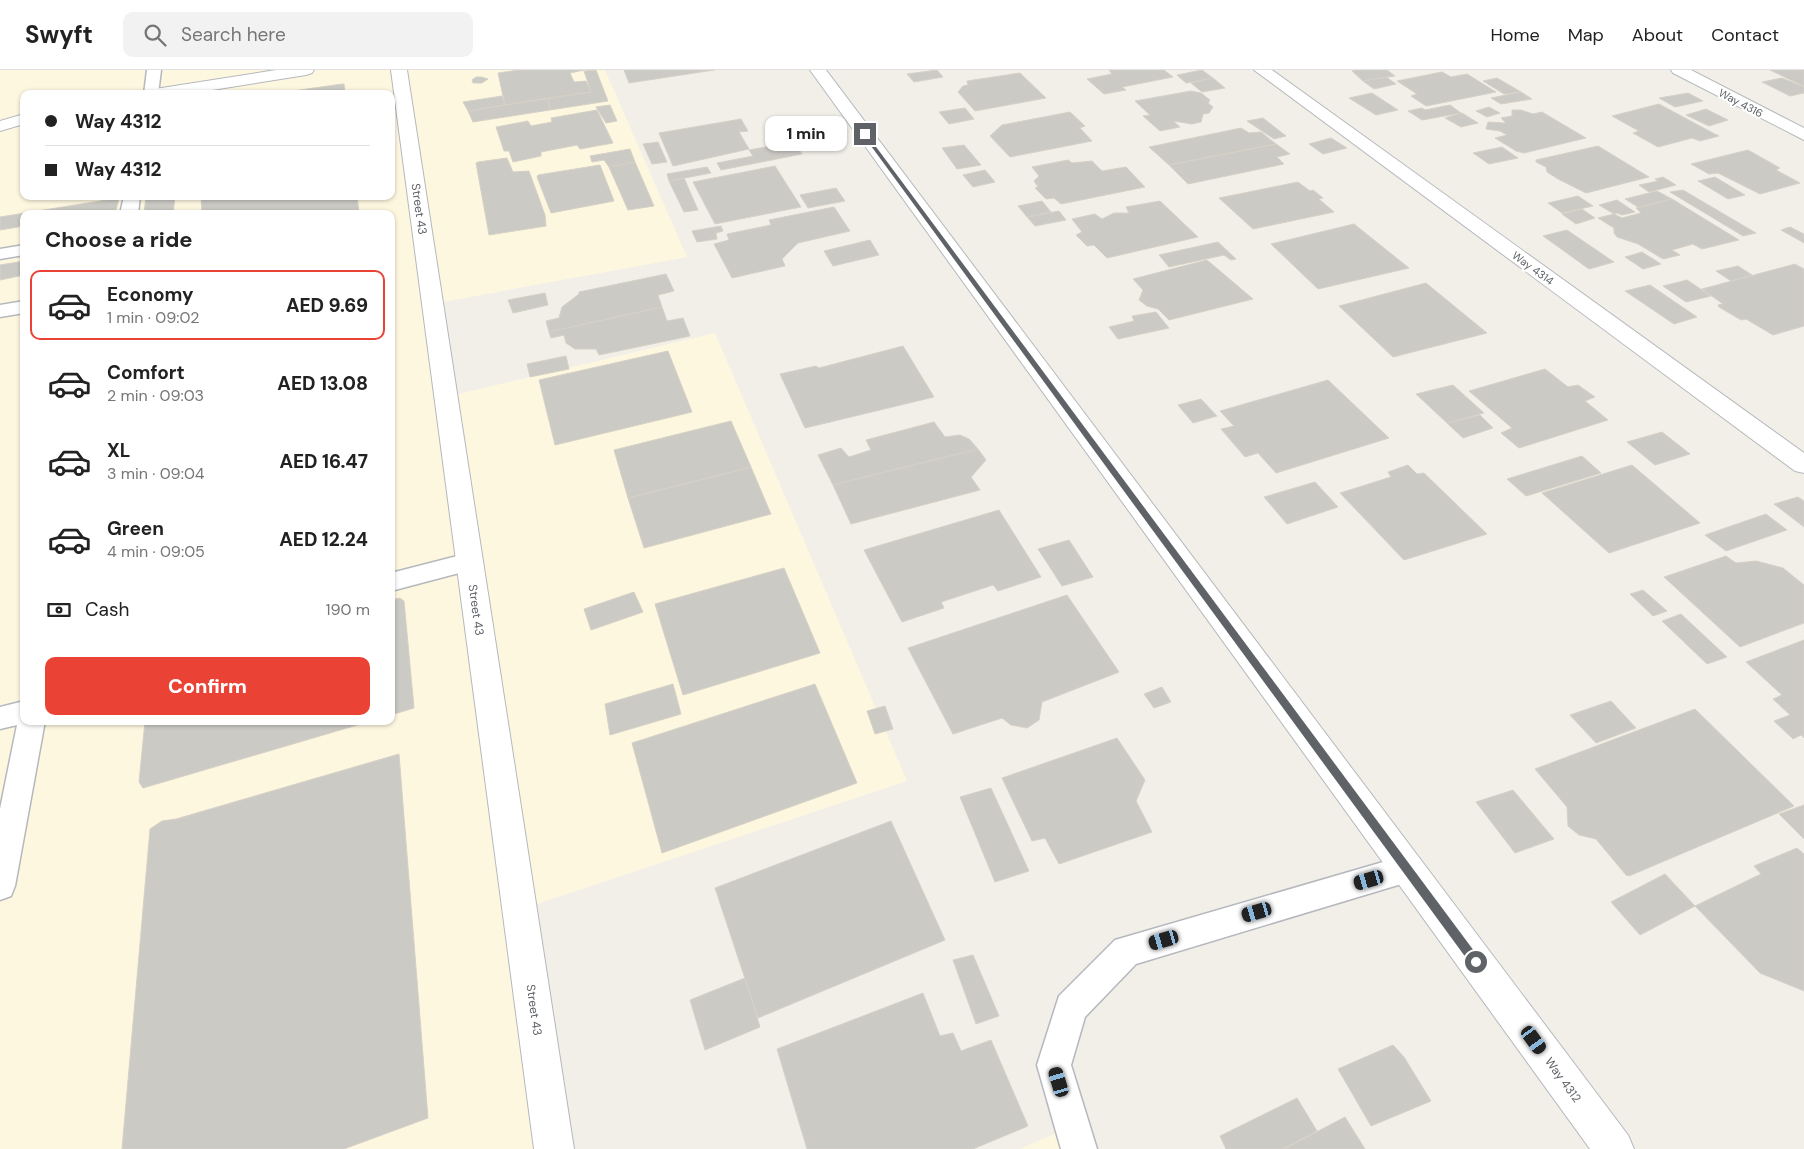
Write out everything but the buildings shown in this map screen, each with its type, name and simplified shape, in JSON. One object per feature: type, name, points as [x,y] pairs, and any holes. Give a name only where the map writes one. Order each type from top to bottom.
[{"type":"street","points":[[180,90],[306,70]]},
{"type":"street","name":"Street 43","points":[[399,70],[554,1149]]},
{"type":"street","name":"Way 4312","points":[[818,70],[1614,1149]]},
{"type":"street","name":"Way 4314","points":[[1262,70],[1804,465]]},
{"type":"street","name":"Way 4316","points":[[1679,70],[1804,135]]},
{"type":"street","points":[[0,126],[20,120]]},
{"type":"lane","points":[[152,90],[154,70]]},
{"type":"lane","points":[[0,254],[20,251]]},
{"type":"lane","points":[[0,311],[20,308]]},
{"type":"lane","points":[[395,581],[469,562]]},
{"type":"lane","points":[[0,718],[20,713]]},
{"type":"lane","points":[[0,886],[31,725]]},
{"type":"lane","points":[[1079,1149],[1054,1065],[1071,1008],[1126,951],[1407,869]]},
{"type":"shaded area","points":[[0,70],[605,70],[687,257],[433,304],[446,397],[715,333],[907,781],[519,910],[554,1149],[0,1149]]},
{"type":"shaded area","points":[[1065,1129],[1074,1149],[1020,1149]]},
{"type":"route","points":[[865,134],[1476,962]]}]
